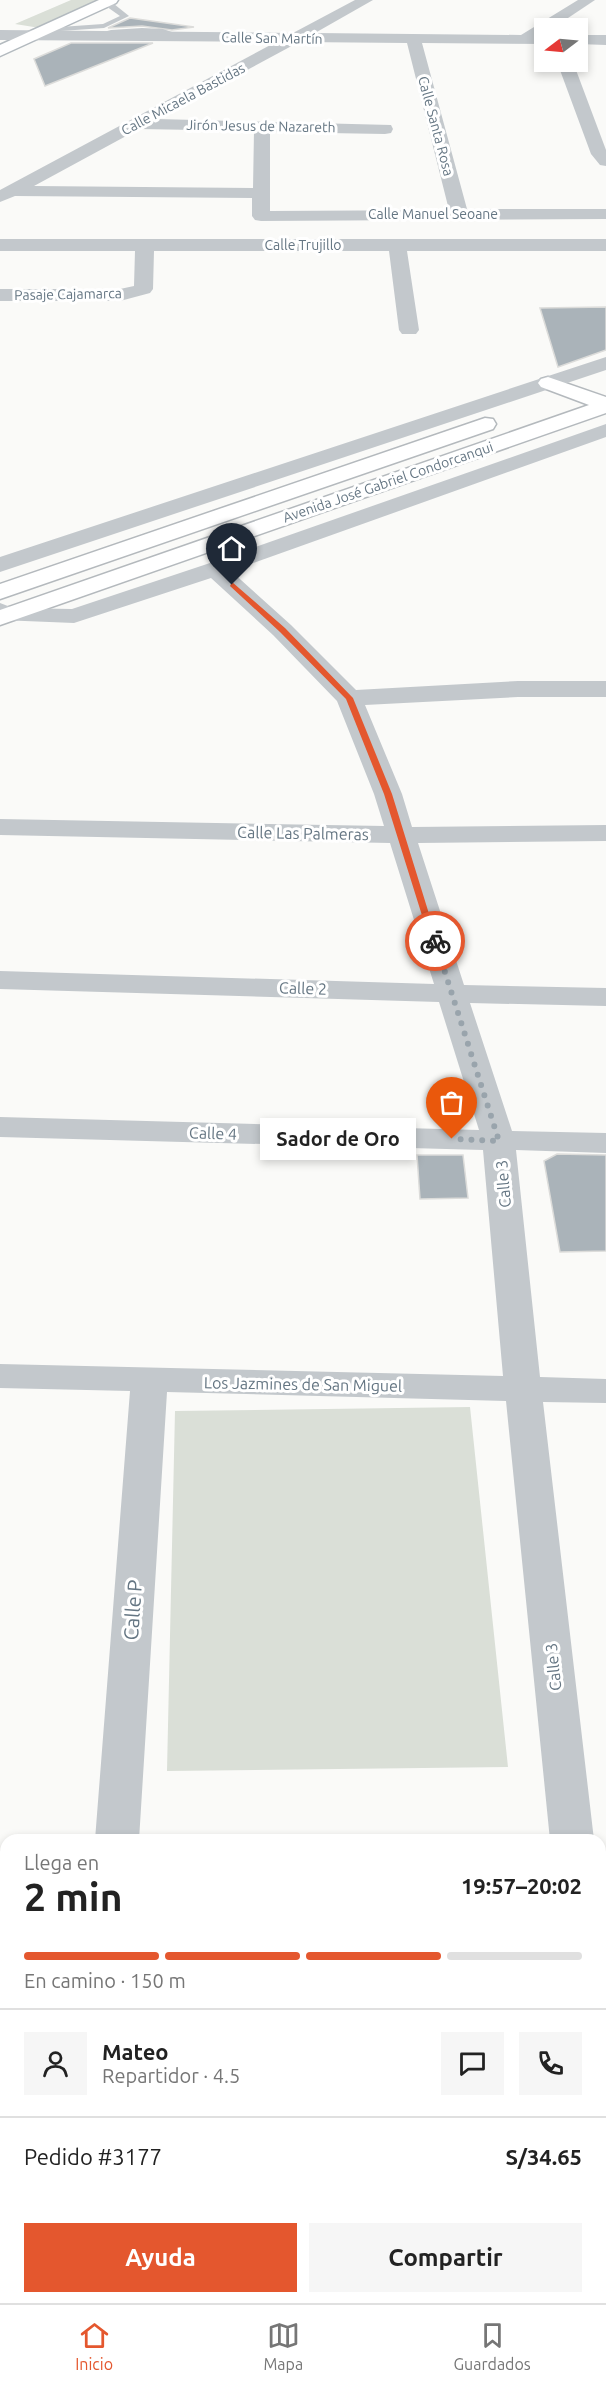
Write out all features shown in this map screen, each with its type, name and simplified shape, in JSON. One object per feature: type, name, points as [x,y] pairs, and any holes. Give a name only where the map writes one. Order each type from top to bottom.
[{"type":"main road","points":[[0,51],[108,1]]},
{"type":"main road","points":[[0,28],[21,19]]},
{"type":"main road","name":"Avenida José Gabriel Condorcanqui","points":[[2,609],[575,393],[605,369]]},
{"type":"main road","points":[[548,383],[606,405]]},
{"type":"main road","name":"Avenida José Gabriel Condorcanqui","points":[[2,609],[407,476],[606,405]]},
{"type":"main road","points":[[407,476],[440,490]]},
{"type":"street","name":"Calle Micaela Bastidas","points":[[7,194],[366,0]]},
{"type":"street","points":[[524,40],[588,0]]},
{"type":"street","name":"Calle San Martín","points":[[0,35],[40,32],[91,36],[534,40]]},
{"type":"street","name":"Calle Santa Rosa","points":[[413,39],[459,214]]},
{"type":"street","points":[[588,40],[606,40]]},
{"type":"street","points":[[569,72],[599,154],[606,161]]},
{"type":"street","name":"Jirón Jesus de Nazareth","points":[[138,124],[385,129]]},
{"type":"street","points":[[262,126],[261,216],[266,245]]},
{"type":"street","points":[[7,194],[262,193]]},
{"type":"street","name":"Calle Manuel Seoane","points":[[261,216],[606,214]]},
{"type":"street","name":"Calle Trujillo","points":[[0,245],[606,245]]},
{"type":"street","name":"Pasaje Cajamarca","points":[[0,296],[120,295],[135,292],[143,289],[145,245]]},
{"type":"street","points":[[397,245],[409,330]]},
{"type":"street","points":[[0,566],[548,383],[605,369]]},
{"type":"street","points":[[2,609],[74,616],[215,570],[606,430]]},
{"type":"street","points":[[568,444],[597,454]]},
{"type":"street","name":"Calle 3","points":[[215,570],[282,630],[349,698],[388,794],[499,1141],[523,1389],[571,1834]]},
{"type":"street","points":[[349,698],[518,689],[606,689]]},
{"type":"street","name":"Calle Las Palmeras","points":[[0,827],[400,835],[606,833]]},
{"type":"street","name":"Calle 2","points":[[0,980],[170,983],[452,995],[606,997]]},
{"type":"street","name":"Calle 4","points":[[0,1127],[606,1143]]},
{"type":"street","name":"Los Jazmines de San Miguel","points":[[0,1376],[606,1390]]},
{"type":"street","name":"Calle P","points":[[117,1834],[149,1380]]},
{"type":"lane","points":[[40,32],[104,26],[125,16],[108,1]]},
{"type":"lane","points":[[128,27],[137,30]]},
{"type":"lane","points":[[91,36],[162,29],[183,37]]},
{"type":"shaded area","points":[[71,0],[105,0],[40,28],[15,24]]},
{"type":"shaded area","points":[[470,1407],[508,1767],[167,1771],[175,1411]]},
{"type":"building","points":[[130,18],[194,27],[172,30],[142,26],[108,28]]},
{"type":"building","points":[[71,43],[153,43],[45,86],[34,59]]},
{"type":"building","points":[[606,307],[606,350],[558,367],[540,308]]},
{"type":"building","points":[[557,1154],[606,1155],[606,1251],[560,1252],[544,1161]]},
{"type":"building","points":[[417,1155],[463,1155],[468,1198],[420,1199]]},
{"type":"way so far","points":[[435,941],[499,1141],[452,1139]]},
{"type":"place","name":"Sador de Oro","points":[[452,1139]]},
{"type":"route","points":[[232,585],[282,630],[349,698],[388,794],[435,941]]}]
